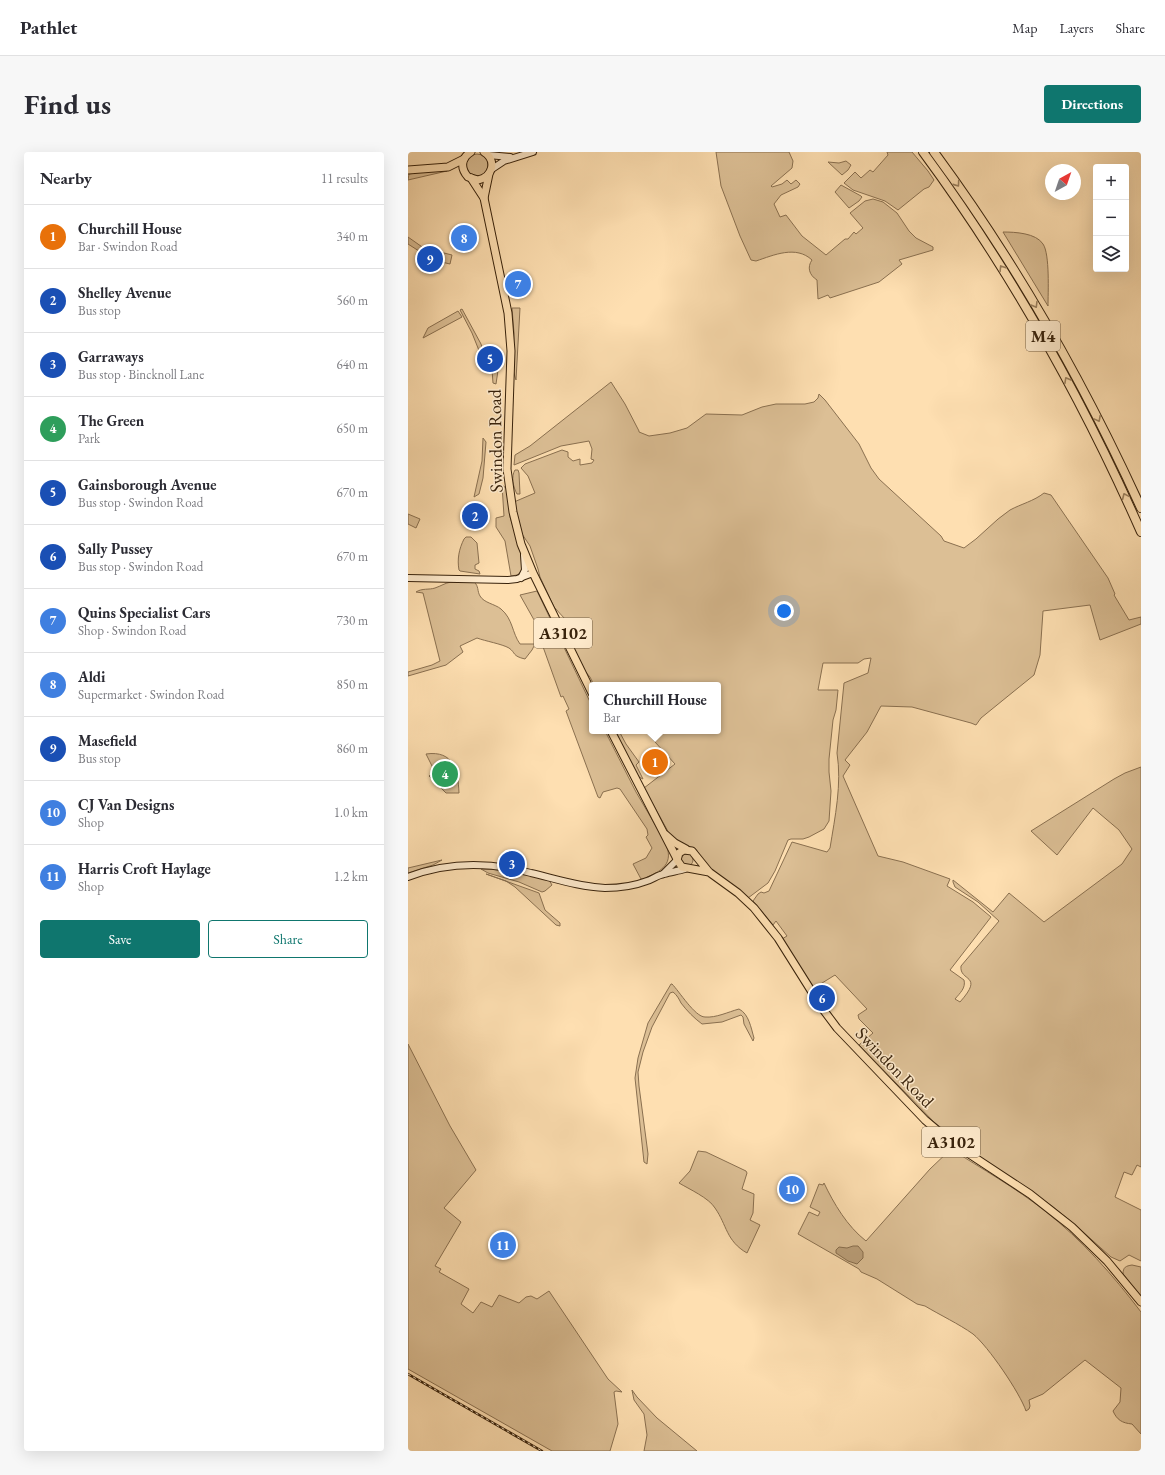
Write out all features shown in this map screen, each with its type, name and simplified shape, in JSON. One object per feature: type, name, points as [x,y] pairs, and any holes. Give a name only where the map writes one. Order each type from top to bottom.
[{"type":"highway","name":"M4","points":[[923,152],[986,242],[1050,349],[1117,476],[1141,532]]},
{"type":"highway","name":"M4","points":[[934,152],[986,226],[1046,323],[1106,434],[1141,508]]},
{"type":"main road","name":"A3102","points":[[408,170],[448,166],[467,154]]},
{"type":"main road","name":"A3102","points":[[465,173],[462,166],[467,154]]},
{"type":"main road","name":"A3102","points":[[486,154],[492,162],[490,172]]},
{"type":"main road","name":"A3102","points":[[448,166],[465,173],[471,178]]},
{"type":"main road","points":[[471,178],[481,180],[490,172]]},
{"type":"main road","name":"Swindon Road","points":[[484,198],[490,172]]},
{"type":"main road","name":"Swindon Road","points":[[471,178],[484,198],[508,313],[511,352],[507,469],[513,512],[524,550],[533,573],[589,686]]},
{"type":"main road","points":[[613,734],[680,866],[688,869],[695,864],[697,857],[692,851],[675,843],[662,830]]},
{"type":"main road","points":[[677,860],[681,852],[686,849]]},
{"type":"main road","name":"Swindon Road","points":[[697,857],[710,872],[738,893],[754,908],[778,938],[822,1008],[837,1028],[925,1120],[951,1142],[1030,1194],[1072,1227],[1106,1261],[1141,1302]]},
{"type":"main road","name":"Swindon Road","points":[[688,869],[710,872]]},
{"type":"street","points":[[490,172],[501,162],[532,152]]},
{"type":"street","points":[[486,154],[512,158]]},
{"type":"street","points":[[521,578],[525,568],[524,550]]},
{"type":"street","points":[[408,578],[504,580],[521,578],[533,573]]},
{"type":"street","points":[[663,874],[677,860]]},
{"type":"street","points":[[408,877],[424,871],[447,866],[486,865],[529,872],[576,885],[607,888],[638,884],[663,874],[688,869]]},
{"type":"shaded area","points":[[716,152],[789,152],[793,161],[792,168],[771,186],[782,184],[787,180],[791,184],[796,180],[800,184],[798,187],[781,195],[774,204],[780,217],[786,215],[802,236],[826,255],[845,239],[848,239],[854,232],[856,234],[863,228],[850,213],[865,201],[873,199],[883,202],[897,213],[909,231],[916,238],[933,247],[933,250],[899,260],[902,264],[879,282],[830,298],[828,295],[818,299],[817,280],[812,276],[809,268],[812,260],[806,255],[792,252],[777,254],[756,261],[751,260],[721,186]]},
{"type":"shaded area","points":[[887,152],[912,152],[934,180],[929,187],[924,189],[898,210],[885,201],[853,190],[844,183],[855,172],[861,178],[870,170],[873,172],[888,155]]},
{"type":"shaded area","points":[[477,154],[485,157],[488,165],[485,173],[477,176],[469,173],[466,165],[469,157]]},
{"type":"shaded area","points":[[846,161],[851,165],[842,175],[828,162],[839,163]]},
{"type":"shaded area","points":[[447,171],[408,180],[409,174]]},
{"type":"shaded area","points":[[841,185],[862,197],[849,208],[835,192]]},
{"type":"shaded area","points":[[1003,232],[1030,235],[1040,240],[1043,244],[1048,265],[1048,306]]},
{"type":"shaded area","points":[[408,237],[425,249],[424,252],[440,252],[452,255],[450,264],[433,260],[408,244]]},
{"type":"shaded area","points":[[512,308],[520,308],[516,380],[513,370],[514,333]]},
{"type":"shaded area","points":[[462,309],[481,344],[484,354],[482,358],[472,333],[460,310]]},
{"type":"shaded area","points":[[458,311],[462,317],[423,338],[428,328]]},
{"type":"shaded area","points":[[491,357],[500,357],[496,384],[493,383]]},
{"type":"shaded area","points":[[611,382],[625,404],[639,432],[649,436],[670,433],[687,428],[706,414],[742,415],[762,407],[776,404],[805,404],[814,402],[818,398],[819,394],[859,444],[871,468],[879,479],[941,536],[944,541],[964,548],[1010,510],[1044,493],[1051,495],[1108,578],[1115,594],[1114,595],[1129,620],[1141,617],[1141,624],[1100,640],[1090,605],[1043,611],[1040,655],[1034,675],[981,718],[976,725],[912,707],[881,706],[867,732],[845,760],[850,765],[843,776],[878,856],[903,862],[950,879],[947,886],[973,902],[991,917],[950,970],[964,980],[963,988],[955,999],[960,1002],[967,993],[971,983],[961,971],[961,966],[999,921],[978,902],[955,887],[953,880],[993,912],[1009,893],[1044,922],[1122,864],[1132,849],[1119,830],[1093,808],[1057,855],[1031,831],[1114,779],[1141,767],[1141,1167],[1137,1165],[1132,1175],[1124,1172],[1115,1197],[1141,1210],[1141,1261],[1129,1255],[1120,1261],[1111,1257],[1052,1206],[980,1157],[934,1122],[859,1045],[873,1033],[859,1019],[858,1015],[867,1009],[835,975],[814,988],[782,939],[787,936],[776,921],[773,925],[753,901],[761,892],[764,893],[769,891],[792,842],[827,852],[830,848],[838,789],[839,777],[837,753],[844,683],[868,673],[871,658],[864,659],[858,663],[823,663],[818,690],[838,690],[829,759],[831,791],[829,821],[824,829],[809,837],[788,840],[775,871],[768,883],[748,898],[706,866],[696,849],[679,843],[670,835],[644,788],[675,764],[648,734],[721,734],[721,682],[592,682],[584,670],[566,634],[569,630],[565,619],[554,607],[540,577],[530,546],[522,534],[514,502],[535,493],[528,476],[521,468],[525,464],[562,450],[568,452],[568,457],[573,461],[580,459],[580,465],[592,463],[594,460],[591,459],[592,449],[589,441],[561,446],[514,465],[515,455],[530,446]]},
{"type":"shaded area","points":[[483,438],[486,442],[483,478],[479,494],[474,497],[482,461]]},
{"type":"shaded area","points":[[515,470],[518,470],[519,473],[520,494],[517,494],[514,488],[513,475]]},
{"type":"shaded area","points":[[502,485],[508,491],[510,517],[521,552],[522,571],[517,575],[511,576],[505,541],[496,527],[496,518],[504,516]]},
{"type":"shaded area","points":[[408,514],[420,519],[416,528],[408,524]]},
{"type":"shaded area","points":[[466,537],[471,537],[477,543],[479,563],[475,565],[475,569],[479,571],[480,574],[459,570],[459,554],[462,543]]},
{"type":"shaded area","points":[[451,582],[474,582],[477,585],[479,594],[482,598],[499,607],[508,617],[520,644],[535,644],[525,659],[516,656],[509,648],[477,638],[460,646],[463,652],[446,665],[408,676],[408,672],[440,661],[423,593],[416,592],[435,588]]},
{"type":"shaded area","points":[[537,591],[589,700],[589,734],[607,734],[636,792],[665,842],[668,850],[668,856],[665,866],[656,873],[643,879],[641,879],[633,864],[646,858],[652,848],[646,837],[648,835],[647,829],[620,789],[617,788],[603,792],[600,798],[598,797],[566,711],[569,709],[563,696],[561,697],[542,644],[538,627],[520,595]]},
{"type":"shaded area","points":[[615,734],[621,734],[639,762],[636,765],[643,779],[637,776]]},
{"type":"shaded area","points":[[426,754],[443,755],[453,764],[456,770],[459,793],[446,793],[429,776],[435,772]]},
{"type":"shaded area","points":[[685,854],[689,854],[693,860],[689,866],[685,866],[681,862],[681,858]]},
{"type":"shaded area","points":[[442,860],[433,865],[408,873],[408,868]]},
{"type":"shaded area","points":[[481,869],[507,871],[532,876],[549,880],[552,885],[542,892],[519,882],[488,873]]},
{"type":"shaded area","points":[[507,881],[539,893],[545,910],[560,923],[560,926],[556,925]]},
{"type":"shaded area","points":[[671,984],[701,1016],[713,1017],[739,1009],[745,1014],[751,1026],[754,1038],[753,1041],[741,1015],[722,1022],[702,1024],[693,1017],[673,992],[670,993],[652,1027],[638,1072],[648,1154],[647,1164],[644,1162],[635,1078],[638,1058],[648,1023]]},
{"type":"shaded area","points":[[408,1044],[450,1126],[476,1170],[444,1208],[461,1222],[435,1266],[441,1269],[439,1272],[469,1289],[461,1304],[473,1313],[481,1302],[492,1307],[499,1295],[519,1303],[526,1297],[531,1296],[537,1299],[549,1291],[608,1379],[622,1392],[614,1392],[618,1424],[610,1451],[552,1451],[408,1369]]},
{"type":"shaded area","points":[[951,1149],[1022,1194],[1059,1222],[1096,1258],[1141,1312],[1141,1434],[1132,1424],[1125,1423],[1118,1419],[1113,1411],[1120,1402],[1121,1388],[1085,1360],[1043,1394],[1029,1400],[1030,1406],[1026,1411],[1023,1403],[1003,1370],[973,1334],[925,1306],[917,1304],[877,1279],[861,1272],[859,1269],[798,1234],[809,1212],[818,1216],[820,1212],[810,1207],[819,1184],[823,1185],[824,1183],[842,1214],[853,1229],[866,1241],[930,1169]]},
{"type":"shaded area","points":[[698,1151],[706,1152],[746,1171],[747,1173],[742,1189],[754,1194],[753,1213],[750,1220],[760,1225],[747,1253],[731,1238],[719,1214],[712,1204],[704,1197],[679,1183],[690,1171]]},
{"type":"shaded area","points":[[858,1246],[863,1252],[863,1258],[857,1264],[848,1261],[836,1253],[836,1250],[839,1247],[847,1248]]},
{"type":"shaded area","points":[[1132,1265],[1141,1267],[1141,1297],[1123,1274],[1125,1267]]},
{"type":"shaded area","points":[[632,1390],[657,1418],[697,1451],[644,1451],[647,1435],[644,1414],[634,1400]]},
{"type":"railway","points":[[408,1374],[542,1451]]},
{"type":"place","name":"Aldi","points":[[464,238]]},
{"type":"place","name":"Masefield","points":[[430,259]]},
{"type":"place","name":"Quins Specialist Cars","points":[[518,284]]},
{"type":"place","name":"Gainsborough Avenue","points":[[490,359]]},
{"type":"place","name":"Shelley Avenue","points":[[475,516]]},
{"type":"place","name":"Churchill House","points":[[655,762]]},
{"type":"place","name":"The Green","points":[[445,774]]},
{"type":"place","name":"Garraways","points":[[512,864]]},
{"type":"place","name":"Sally Pussey","points":[[822,998]]},
{"type":"place","name":"CJ Van Designs","points":[[792,1189]]},
{"type":"place","name":"Harris Croft Haylage","points":[[503,1245]]}]
